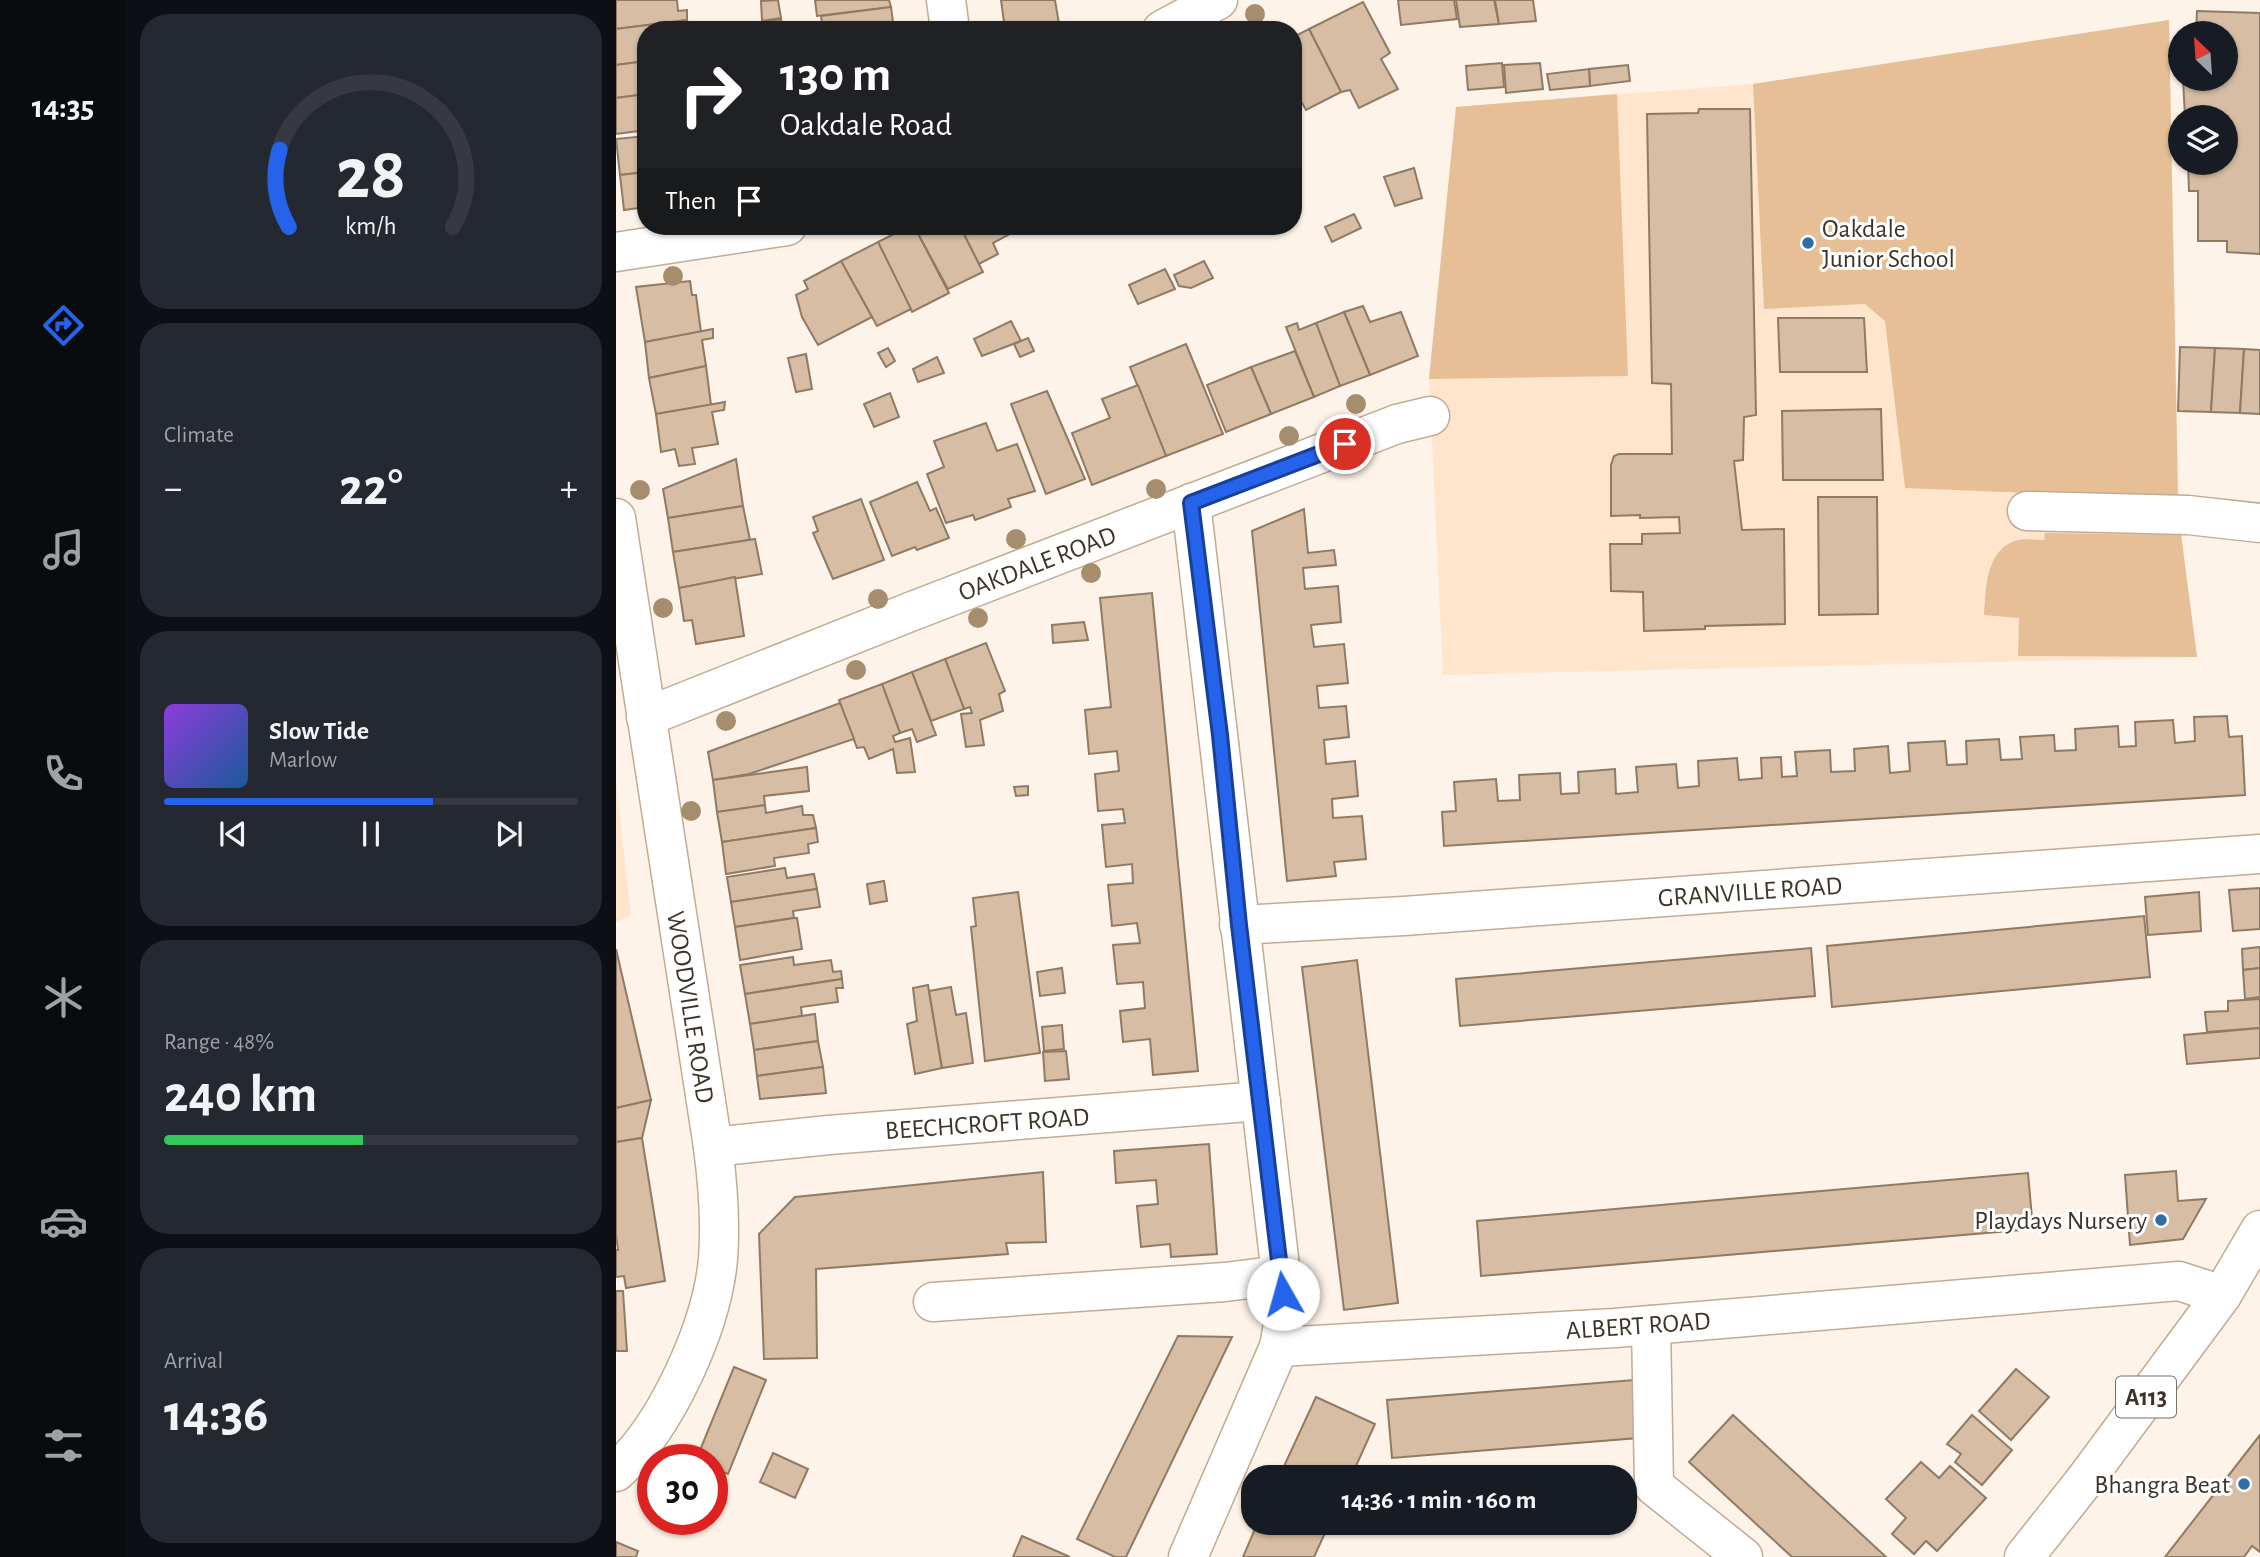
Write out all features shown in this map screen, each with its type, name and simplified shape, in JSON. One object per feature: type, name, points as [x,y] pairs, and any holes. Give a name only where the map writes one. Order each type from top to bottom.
[{"type":"street","points":[[946,0],[949,21]]},
{"type":"street","points":[[1179,21],[1218,0]]},
{"type":"street","points":[[616,251],[725,235]]},
{"type":"street","name":"OAKDALE ROAD","points":[[646,717],[1191,503],[1397,424],[1430,416]]},
{"type":"street","points":[[1188,1557],[1279,1347],[1285,1314],[1191,503]]},
{"type":"street","points":[[2027,511],[2188,515],[2260,523]]},
{"type":"street","name":"WOODVILLE ROAD","points":[[616,518],[720,1202],[718,1261],[706,1316],[689,1365],[661,1415],[616,1472]]},
{"type":"street","name":"GRANVILLE ROAD","points":[[1239,925],[1418,915],[2260,854]]},
{"type":"street","name":"BEECHCROFT ROAD","points":[[713,1147],[829,1135],[1261,1101]]},
{"type":"street","name":"A113","points":[[2024,1557],[2085,1480],[2222,1295],[2260,1230]]},
{"type":"street","points":[[933,1302],[1225,1282],[1281,1275]]},
{"type":"street","name":"ALBERT ROAD","points":[[1279,1347],[1651,1325],[2179,1281],[2222,1295]]},
{"type":"street","points":[[1651,1325],[1654,1486],[1743,1557]]},
{"type":"shaded area","name":"Oakdale Junior School","points":[[2169,20],[2168,91],[2170,91],[2171,105],[2168,105],[2168,175],[2172,175],[2179,515],[2197,657],[1443,675],[1429,379],[1456,107],[1753,84]]},
{"type":"shaded area","points":[[2169,20],[2168,91],[2170,91],[2171,105],[2168,105],[2168,175],[2172,175],[2178,499],[1905,488],[1885,321],[1865,304],[1764,309],[1753,84]]},
{"type":"shaded area","points":[[1617,94],[1628,376],[1429,379],[1456,107]]},
{"type":"shaded area","points":[[2045,533],[2181,535],[2197,657],[2018,656],[2019,618],[1984,615],[1989,572],[1998,553],[2005,546],[2018,540],[2044,540]]},
{"type":"shaded area","points":[[616,783],[631,915],[616,922]]},
{"type":"building","points":[[616,0],[677,0],[678,11],[687,10],[687,20],[637,21],[637,26],[616,29]]},
{"type":"building","points":[[778,0],[781,18],[762,21],[761,1]]},
{"type":"building","points":[[815,0],[889,0],[891,7],[817,16]]},
{"type":"building","points":[[1001,0],[1055,0],[1058,21],[1004,21]]},
{"type":"building","points":[[1398,0],[1454,0],[1457,19],[1401,25]]},
{"type":"building","points":[[1456,0],[1494,0],[1499,24],[1460,27]]},
{"type":"building","points":[[1495,0],[1533,0],[1536,21],[1499,24]]},
{"type":"building","points":[[1363,2],[1390,53],[1381,59],[1398,89],[1359,108],[1350,90],[1341,92],[1309,29]]},
{"type":"building","points":[[891,7],[893,21],[822,21],[821,16]]},
{"type":"building","points":[[2197,11],[2260,13],[2260,254],[2227,252],[2227,241],[2198,241],[2198,191],[2189,191],[2188,175],[2238,175],[2238,105],[2184,105],[2184,91],[2238,91],[2238,21],[2197,21]]},
{"type":"building","points":[[637,26],[637,62],[616,65],[616,29]]},
{"type":"building","points":[[1309,29],[1341,92],[1306,110],[1302,103],[1302,32]]},
{"type":"building","points":[[637,62],[637,95],[616,98],[616,65]]},
{"type":"building","points":[[1502,63],[1504,87],[1468,90],[1466,66]]},
{"type":"building","points":[[1540,63],[1543,89],[1506,93],[1504,65]]},
{"type":"building","points":[[1628,65],[1630,81],[1590,86],[1589,69]]},
{"type":"building","points":[[1589,69],[1590,86],[1550,90],[1547,74]]},
{"type":"building","points":[[637,95],[637,131],[616,134],[616,98]]},
{"type":"building","points":[[1699,109],[1750,109],[1756,415],[1744,417],[1743,460],[1734,461],[1742,530],[1784,529],[1785,624],[1644,631],[1643,592],[1611,591],[1610,544],[1642,544],[1642,534],[1680,533],[1679,517],[1611,516],[1611,465],[1614,456],[1672,454],[1671,384],[1652,383],[1647,114],[1698,113]]},
{"type":"building","points":[[637,137],[637,173],[620,175],[616,139]]},
{"type":"building","points":[[1414,168],[1422,198],[1395,206],[1384,177]]},
{"type":"building","points":[[637,173],[637,208],[624,210],[620,175]]},
{"type":"building","points":[[1354,214],[1361,228],[1332,242],[1325,227]]},
{"type":"building","points":[[892,235],[919,235],[949,293],[912,312],[878,242]]},
{"type":"building","points":[[919,235],[964,235],[983,272],[948,289]]},
{"type":"building","points":[[964,235],[1008,235],[993,243],[998,254],[979,264]]},
{"type":"building","points":[[878,242],[911,309],[877,326],[841,261]]},
{"type":"building","points":[[841,261],[872,317],[818,345],[802,317],[796,295],[808,289],[804,281]]},
{"type":"building","points":[[1204,261],[1213,278],[1191,288],[1179,286],[1174,275]]},
{"type":"building","points":[[1165,269],[1175,289],[1138,304],[1129,285]]},
{"type":"building","points":[[690,281],[692,295],[696,295],[701,332],[645,342],[636,287]]},
{"type":"building","points":[[1363,306],[1370,322],[1401,312],[1418,356],[1370,375],[1344,312]]},
{"type":"building","points":[[1344,312],[1370,375],[1340,386],[1316,323]]},
{"type":"building","points":[[1778,318],[1864,318],[1867,372],[1780,372]]},
{"type":"building","points":[[1011,321],[1021,341],[982,356],[974,339]]},
{"type":"building","points":[[1297,323],[1299,330],[1316,323],[1340,386],[1314,397],[1286,327]]},
{"type":"building","points":[[713,329],[713,338],[702,340],[706,366],[649,378],[645,342]]},
{"type":"building","points":[[1028,338],[1034,351],[1020,357],[1014,344]]},
{"type":"building","points":[[1186,344],[1223,434],[1166,456],[1130,367]]},
{"type":"building","points":[[2180,347],[2215,348],[2211,412],[2178,411]]},
{"type":"building","points":[[888,348],[895,361],[886,367],[878,353]]},
{"type":"building","points":[[2215,348],[2244,349],[2240,413],[2211,412]]},
{"type":"building","points":[[2244,349],[2260,350],[2260,414],[2240,413]]},
{"type":"building","points":[[1295,351],[1314,397],[1271,414],[1251,367]]},
{"type":"building","points":[[806,354],[812,389],[796,392],[788,358]]},
{"type":"building","points":[[937,357],[944,373],[918,382],[913,369]]},
{"type":"building","points":[[706,366],[711,405],[656,414],[649,378]]},
{"type":"building","points":[[1251,367],[1271,414],[1226,432],[1207,385]]},
{"type":"building","points":[[1138,385],[1166,456],[1092,485],[1072,433],[1110,418],[1102,399]]},
{"type":"building","points":[[1047,391],[1085,479],[1046,494],[1011,404]]},
{"type":"building","points":[[890,393],[899,417],[874,427],[864,404]]},
{"type":"building","points":[[725,402],[724,410],[712,412],[718,444],[692,448],[695,464],[679,466],[675,449],[661,452],[656,414]]},
{"type":"building","points":[[1881,409],[1883,480],[1783,480],[1782,411]]},
{"type":"building","points":[[986,423],[997,451],[1017,444],[1035,491],[1008,499],[1011,507],[975,520],[973,515],[946,523],[927,474],[944,467],[934,441]]},
{"type":"building","points":[[736,459],[743,506],[668,518],[663,489]]},
{"type":"building","points":[[917,482],[930,511],[936,508],[949,538],[892,556],[870,502]]},
{"type":"building","points":[[1818,497],[1877,497],[1878,614],[1819,615]]},
{"type":"building","points":[[861,499],[884,560],[833,579],[813,533],[818,531],[813,517]]},
{"type":"building","points":[[743,506],[750,540],[673,552],[668,518]]},
{"type":"building","points":[[1304,509],[1308,553],[1334,550],[1336,565],[1303,568],[1305,589],[1338,586],[1341,622],[1311,625],[1314,647],[1344,644],[1348,683],[1317,686],[1319,708],[1346,706],[1349,737],[1324,740],[1326,764],[1355,761],[1358,796],[1332,799],[1333,818],[1362,816],[1366,859],[1334,862],[1336,876],[1287,881],[1252,531]]},
{"type":"building","points":[[755,539],[762,574],[679,588],[673,552]]},
{"type":"building","points":[[735,577],[744,636],[696,644],[692,620],[684,621],[679,588]]},
{"type":"building","points":[[1152,593],[1198,1071],[1153,1075],[1150,1039],[1123,1042],[1120,1011],[1145,1008],[1143,982],[1117,984],[1113,945],[1140,943],[1137,923],[1112,926],[1108,885],[1133,883],[1132,864],[1106,867],[1102,825],[1125,823],[1123,809],[1098,811],[1095,774],[1119,771],[1117,751],[1089,754],[1085,710],[1111,707],[1100,598]]},
{"type":"building","points":[[1084,622],[1088,640],[1053,643],[1052,625]]},
{"type":"building","points":[[986,643],[1005,691],[999,694],[1003,711],[980,720],[984,745],[966,747],[961,714],[972,713],[970,707],[964,709],[945,659]]},
{"type":"building","points":[[945,659],[964,709],[931,721],[912,672]]},
{"type":"building","points":[[912,672],[936,735],[917,742],[912,729],[900,733],[882,684]]},
{"type":"building","points":[[882,684],[900,733],[893,736],[895,742],[910,738],[915,772],[897,773],[893,749],[869,759],[864,747],[857,748],[839,700]]},
{"type":"building","points":[[840,703],[854,739],[749,774],[713,780],[708,752]]},
{"type":"building","points":[[2227,716],[2229,737],[2242,736],[2245,795],[1444,846],[1442,812],[1456,811],[1454,782],[1496,779],[1498,801],[1520,800],[1519,775],[1560,773],[1561,794],[1579,793],[1578,772],[1615,769],[1616,794],[1638,792],[1636,767],[1676,764],[1678,788],[1699,786],[1698,761],[1737,758],[1739,780],[1762,778],[1761,758],[1781,757],[1782,777],[1797,776],[1795,752],[1830,750],[1831,772],[1855,771],[1854,749],[1888,746],[1890,773],[1910,771],[1908,743],[1945,741],[1947,765],[1967,764],[1966,741],[1999,739],[2001,760],[2022,759],[2020,737],[2054,735],[2055,751],[2076,750],[2075,729],[2118,726],[2119,747],[2136,746],[2135,722],[2173,720],[2175,743],[2195,741],[2194,717]]},
{"type":"building","points":[[807,767],[809,791],[764,796],[765,805],[717,812],[713,780]]},
{"type":"building","points":[[1028,786],[1028,795],[1016,796],[1014,787]]},
{"type":"building","points":[[765,805],[766,813],[802,806],[803,815],[813,815],[816,828],[722,842],[717,812]]},
{"type":"building","points":[[816,828],[818,842],[808,844],[809,853],[774,858],[775,866],[726,874],[722,842]]},
{"type":"building","points":[[785,868],[787,878],[814,874],[817,889],[731,902],[727,877]]},
{"type":"building","points":[[884,881],[887,901],[870,904],[867,884]]},
{"type":"building","points":[[2260,888],[2260,929],[2233,931],[2229,890]]},
{"type":"building","points":[[817,889],[820,907],[793,911],[794,918],[735,927],[731,902]]},
{"type":"building","points":[[1018,892],[1040,1053],[985,1061],[971,927],[976,926],[973,898]]},
{"type":"building","points":[[2199,892],[2201,931],[2148,935],[2145,897]]},
{"type":"building","points":[[2144,916],[2150,977],[1832,1007],[1827,946]]},
{"type":"building","points":[[797,918],[802,949],[740,960],[735,927]]},
{"type":"building","points":[[2260,947],[2260,968],[2243,970],[2242,949]]},
{"type":"building","points":[[1811,948],[1815,996],[1460,1026],[1456,979]]},
{"type":"building","points":[[616,949],[651,1100],[616,1108]]},
{"type":"building","points":[[793,957],[794,965],[831,960],[833,972],[841,971],[842,979],[745,994],[740,965]]},
{"type":"building","points":[[1357,960],[1398,1303],[1344,1310],[1302,967]]},
{"type":"building","points":[[1062,968],[1065,993],[1040,996],[1037,972]]},
{"type":"building","points":[[2260,968],[2260,997],[2245,999],[2243,970]]},
{"type":"building","points":[[842,979],[843,988],[836,988],[838,1002],[801,1007],[802,1016],[750,1024],[745,994]]},
{"type":"building","points":[[928,985],[942,1068],[915,1074],[907,1024],[917,1021],[913,988]]},
{"type":"building","points":[[951,987],[956,1015],[966,1013],[973,1063],[942,1068],[929,991]]},
{"type":"building","points":[[2260,999],[2260,1028],[2207,1032],[2205,1012],[2228,1011],[2228,1001]]},
{"type":"building","points":[[815,1014],[818,1041],[754,1050],[750,1024]]},
{"type":"building","points":[[1062,1025],[1064,1049],[1044,1051],[1042,1027]]},
{"type":"building","points":[[2260,1028],[2260,1058],[2187,1064],[2184,1035]]},
{"type":"building","points":[[818,1041],[823,1067],[757,1076],[754,1050]]},
{"type":"building","points":[[1066,1051],[1069,1079],[1045,1081],[1043,1052]]},
{"type":"building","points":[[823,1067],[826,1093],[760,1099],[757,1076]]},
{"type":"building","points":[[651,1100],[642,1138],[616,1142],[616,1108]]},
{"type":"building","points":[[642,1138],[665,1281],[626,1288],[624,1276],[616,1277],[616,1142]]},
{"type":"building","points":[[1209,1144],[1217,1254],[1171,1257],[1170,1244],[1141,1247],[1137,1206],[1158,1204],[1156,1180],[1116,1183],[1114,1151]]},
{"type":"building","name":"Playdays Nursery","points":[[2176,1171],[2178,1201],[2206,1199],[2183,1239],[2130,1245],[2125,1175]]},
{"type":"building","points":[[1043,1172],[1046,1242],[1006,1243],[1008,1254],[816,1269],[817,1358],[764,1359],[759,1234],[795,1197]]},
{"type":"building","points":[[2028,1173],[2033,1229],[1481,1276],[1477,1221]]},
{"type":"building","points":[[616,1291],[623,1291],[627,1351],[616,1351]]},
{"type":"building","points":[[1178,1336],[1232,1337],[1126,1557],[1115,1557],[1077,1539]]},
{"type":"building","points":[[734,1367],[766,1380],[728,1474],[728,1444],[703,1444]]},
{"type":"building","points":[[2016,1369],[2049,1397],[2011,1440],[1979,1411]]},
{"type":"building","points":[[1634,1380],[1638,1438],[1392,1458],[1387,1400]]},
{"type":"building","points":[[1316,1397],[1375,1424],[1356,1465],[1285,1465]]},
{"type":"building","points":[[1733,1415],[1886,1557],[1792,1557],[1689,1462]]},
{"type":"building","points":[[1972,1415],[2012,1450],[1982,1485],[1955,1462],[1961,1454],[1947,1444]]},
{"type":"building","points":[[2260,1435],[2260,1552],[2252,1546],[2244,1557],[2165,1557]]},
{"type":"building","points":[[773,1453],[808,1469],[795,1498],[760,1482]]},
{"type":"building","points":[[1921,1462],[1939,1478],[1950,1466],[1986,1498],[1937,1551],[1926,1541],[1914,1554],[1892,1534],[1906,1518],[1886,1499]]},
{"type":"building","points":[[1252,1535],[1324,1535],[1314,1557],[1243,1557]]},
{"type":"building","points":[[1022,1536],[1070,1557],[1013,1557]]},
{"type":"building","points":[[616,1542],[638,1551],[636,1557],[616,1557]]},
{"type":"place","name":"Oakdale Junior School","points":[[1808,243]]},
{"type":"place","name":"Playdays Nursery","points":[[2161,1220]]},
{"type":"place","name":"Bhangra Beat","points":[[2244,1484]]},
{"type":"route","points":[[1283,1294],[1191,503],[1345,444]]}]
